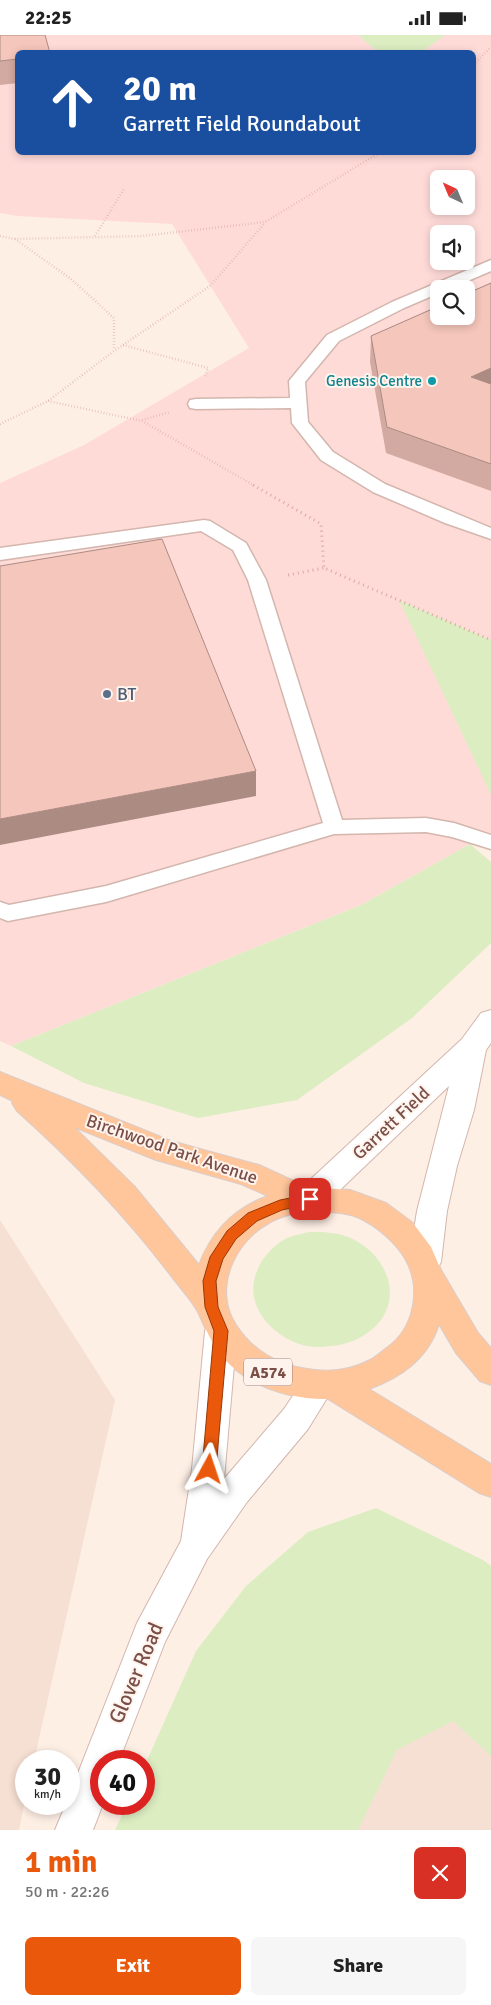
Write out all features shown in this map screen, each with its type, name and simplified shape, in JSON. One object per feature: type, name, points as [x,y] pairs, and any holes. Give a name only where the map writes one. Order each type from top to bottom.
[{"type":"main road","name":"Birchwood Park Avenue","points":[[6,1086],[127,1137],[167,1151],[248,1174],[308,1199]]},
{"type":"main road","name":"Birchwood Park Avenue","points":[[6,1086],[93,1163],[114,1186],[179,1261],[216,1319]]},
{"type":"main road","name":"A574","points":[[428,1270],[431,1306],[422,1332],[404,1355],[379,1372],[350,1382],[326,1385],[288,1380],[260,1369],[237,1352],[216,1319],[210,1281],[217,1257],[231,1235],[253,1217],[280,1205],[308,1199],[343,1201],[373,1211],[400,1228],[419,1251],[467,1343],[491,1371]]},
{"type":"main road","name":"A574","points":[[326,1385],[491,1482]]},
{"type":"street","name":"Garrett Field","points":[[308,1199],[472,1047],[491,1021]]},
{"type":"street","name":"Garrett Field","points":[[428,1270],[432,1211],[442,1166],[459,1110],[472,1047]]},
{"type":"street","name":"Glover Road","points":[[195,1548],[209,1469],[216,1319]]},
{"type":"street","name":"Glover Road","points":[[74,1830],[150,1635],[195,1548],[235,1491],[326,1385]]},
{"type":"lane","points":[[491,265],[398,305],[333,338],[297,381],[300,423],[327,456],[379,488],[491,534]]},
{"type":"lane","points":[[196,404],[298,403]]},
{"type":"lane","points":[[0,554],[204,525],[240,547],[257,580],[334,827]]},
{"type":"lane","points":[[0,910],[8,913],[106,894],[334,827],[426,825],[454,830],[491,842]]},
{"type":"path","points":[[476,62],[491,47]]},
{"type":"path","points":[[0,424],[48,401],[114,351],[210,286],[265,222],[376,155]]},
{"type":"path","points":[[94,237],[124,189]]},
{"type":"path","points":[[0,237],[14,239],[142,236],[265,222]]},
{"type":"path","points":[[14,239],[71,279],[114,318],[114,351]]},
{"type":"path","points":[[123,345],[208,367],[196,404],[142,421]]},
{"type":"path","points":[[48,401],[142,421],[321,525],[324,568]]},
{"type":"path","points":[[257,580],[324,568],[491,640]]},
{"type":"shaded area","points":[[0,35],[491,35],[491,842],[470,844],[361,905],[11,1046],[0,1041],[0,483],[84,445],[249,348],[172,224],[17,216],[0,213]]},
{"type":"shaded area","points":[[0,1220],[115,1400],[36,1750],[15,1750],[15,1815],[22,1815],[19,1830],[0,1830]]},
{"type":"shaded area","points":[[303,1698],[491,1709],[491,1830],[244,1830]]},
{"type":"green space","points":[[358,35],[445,35],[425,50],[376,50]]},
{"type":"green space","points":[[399,600],[491,640],[491,795]]},
{"type":"green space","points":[[470,844],[491,862],[491,943],[412,1018],[297,1100],[198,1118],[84,1083],[11,1046],[361,905]]},
{"type":"green space","points":[[309,1232],[326,1232],[353,1239],[373,1254],[381,1263],[386,1274],[390,1297],[387,1309],[381,1320],[372,1329],[351,1342],[325,1347],[302,1345],[280,1334],[270,1326],[257,1307],[254,1284],[262,1261],[282,1241]]},
{"type":"green space","points":[[376,1508],[483,1560],[491,1566],[491,1756],[453,1721],[397,1750],[358,1830],[115,1830],[122,1815],[155,1815],[155,1750],[152,1750],[196,1651],[246,1586],[308,1532]]},
{"type":"building","points":[[0,35],[45,35],[49,50],[15,50],[15,59],[0,61]]},
{"type":"building","name":"Genesis Centre","points":[[491,283],[491,368],[471,377],[491,384],[491,464],[387,427],[371,336],[430,310],[430,325],[475,325],[475,290]]},
{"type":"building","name":"BT","points":[[162,539],[256,771],[0,819],[0,566]]},
{"type":"place","name":"Genesis Centre","points":[[432,381]]},
{"type":"place","name":"BT","points":[[107,694]]},
{"type":"route","points":[[209,1469],[221,1331],[212,1307],[210,1281],[217,1257],[231,1235],[253,1217],[280,1205],[310,1199]]}]
